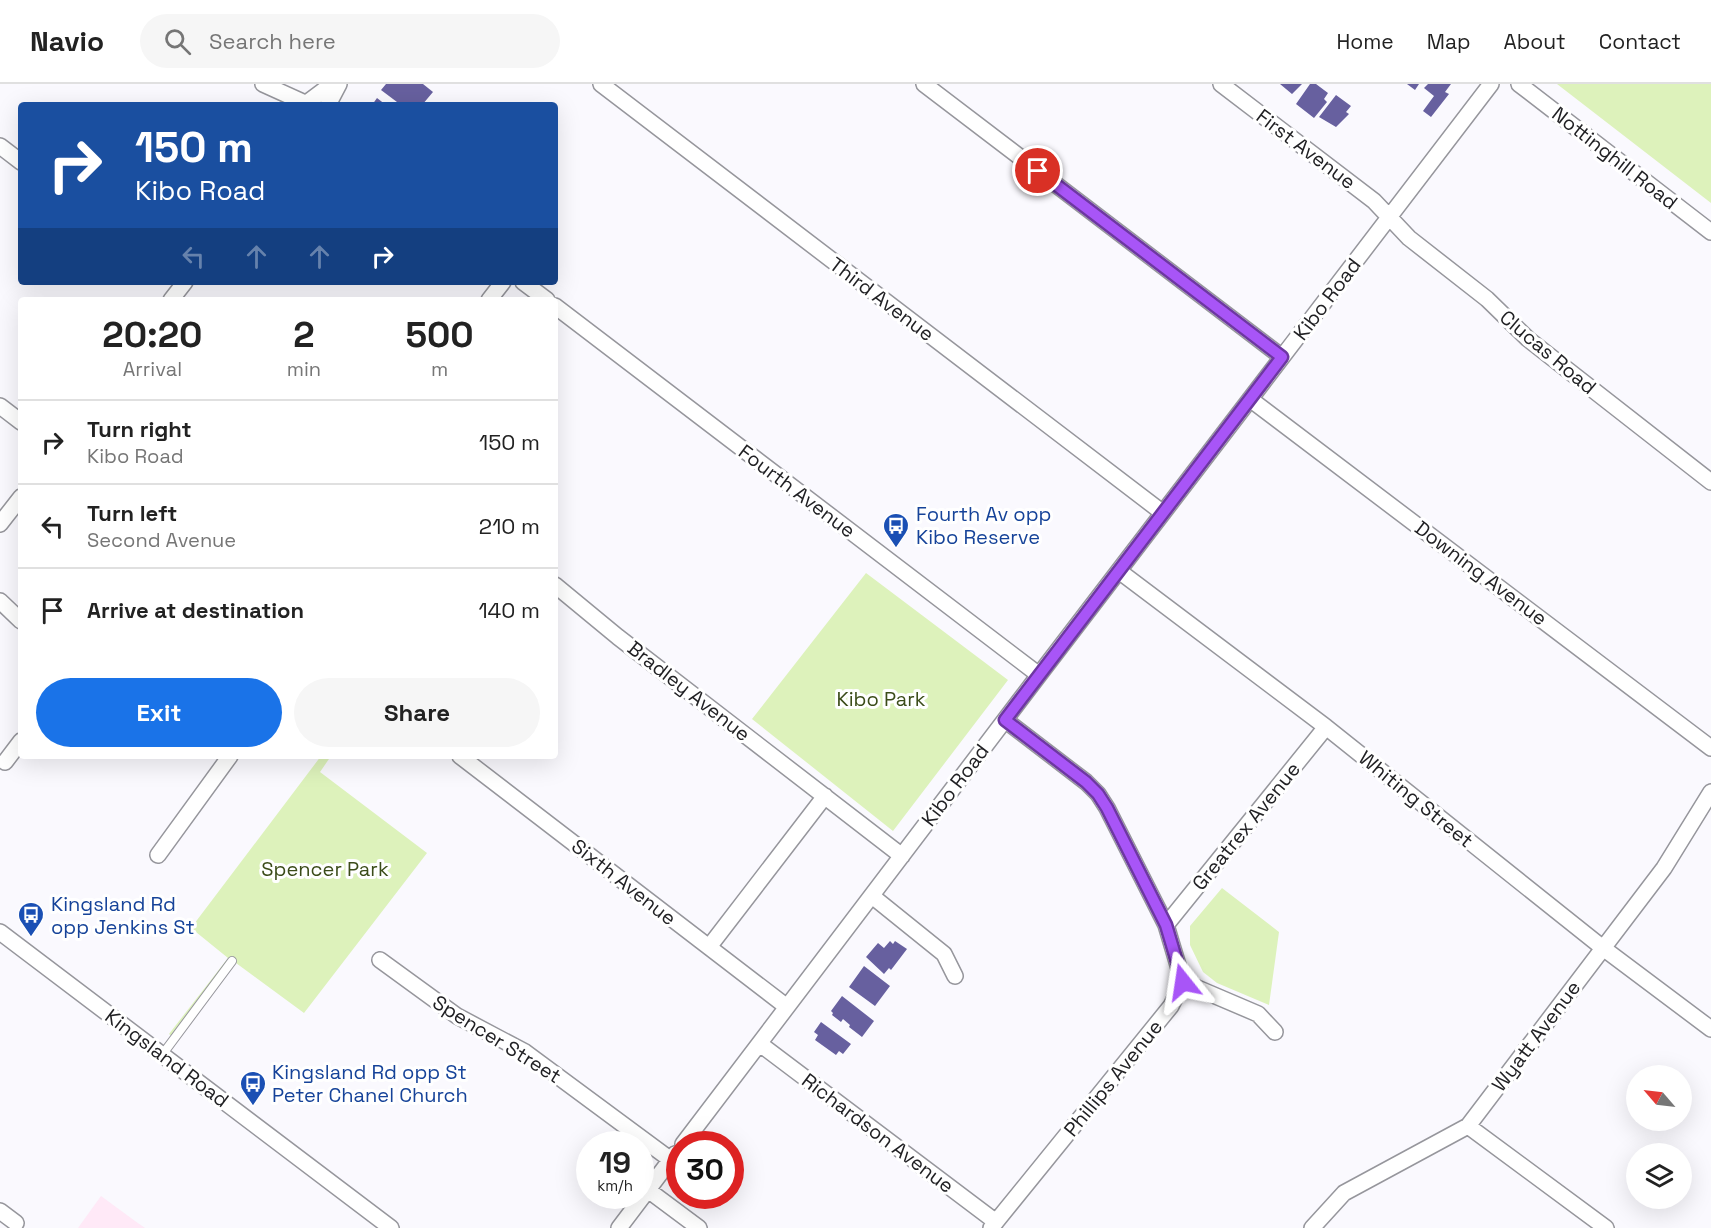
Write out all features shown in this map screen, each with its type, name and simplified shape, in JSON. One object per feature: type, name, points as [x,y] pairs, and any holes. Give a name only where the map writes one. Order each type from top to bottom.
[{"type":"street","points":[[310,102],[332,84]]},
{"type":"street","points":[[330,102],[339,84]]},
{"type":"street","name":"Third Avenue","points":[[601,84],[1163,513]]},
{"type":"street","points":[[924,84],[1282,357]]},
{"type":"street","name":"First Avenue","points":[[1221,84],[1374,201],[1388,217]]},
{"type":"street","name":"Kibo Road","points":[[693,1131],[1491,84]]},
{"type":"street","name":"Nottinghill Road","points":[[1519,84],[1711,232]]},
{"type":"street","points":[[266,86],[303,102]]},
{"type":"street","points":[[266,86],[279,102]]},
{"type":"street","points":[[0,146],[18,160]]},
{"type":"street","name":"Clucas Road","points":[[1388,217],[1409,238],[1487,299],[1528,339],[1711,482]]},
{"type":"street","points":[[491,297],[501,285]]},
{"type":"street","points":[[527,285],[543,297]]},
{"type":"street","name":"Fourth Avenue","points":[[558,308],[1039,675]]},
{"type":"street","name":"Downing Avenue","points":[[1250,399],[1711,748]]},
{"type":"street","points":[[0,406],[18,420]]},
{"type":"street","points":[[0,524],[18,501]]},
{"type":"street","name":"Whiting Street","points":[[1119,571],[1326,727],[1604,948],[1711,1029]]},
{"type":"street","name":"Bradley Avenue","points":[[558,587],[618,637],[902,856]]},
{"type":"street","points":[[0,601],[18,618]]},
{"type":"street","points":[[1005,720],[1086,782],[1098,794],[1166,925],[1183,982],[1258,1014],[1275,1032]]},
{"type":"street","name":"Greatrex Avenue","points":[[1166,925],[1326,727]]},
{"type":"street","points":[[5,762],[18,745]]},
{"type":"street","points":[[158,855],[226,759]]},
{"type":"street","name":"Sixth Avenue","points":[[464,759],[787,1007]]},
{"type":"street","name":"Wyatt Avenue","points":[[1312,1228],[1344,1193],[1468,1126],[1670,860],[1711,792]]},
{"type":"street","points":[[709,947],[825,796]]},
{"type":"street","points":[[872,896],[944,954],[955,976]]},
{"type":"street","name":"Kingsland Road","points":[[0,932],[391,1228]]},
{"type":"street","name":"Spencer Street","points":[[380,960],[457,1016],[525,1052],[666,1149]]},
{"type":"street","name":"Phillips Avenue","points":[[994,1225],[1171,1005],[1183,982]]},
{"type":"street","name":"Richardson Avenue","points":[[760,1044],[994,1225]]},
{"type":"street","points":[[1468,1126],[1602,1227]]},
{"type":"street","points":[[654,1182],[666,1167]]},
{"type":"street","points":[[654,1194],[699,1228]]},
{"type":"street","points":[[619,1228],[634,1209]]},
{"type":"street","points":[[0,1211],[16,1223]]},
{"type":"lane","points":[[162,1055],[232,961]]},
{"type":"shaded area","points":[[101,1196],[135,1221],[145,1228],[78,1228]]},
{"type":"green space","points":[[1557,84],[1711,84],[1711,203]]},
{"type":"green space","name":"Kibo Park","points":[[866,573],[1008,680],[893,831],[752,719]]},
{"type":"green space","name":"Spencer Park","points":[[319,759],[329,759],[320,772],[427,853],[304,1013],[236,963],[177,1040],[169,1034],[228,958],[191,928]]},
{"type":"green space","points":[[1222,888],[1279,932],[1269,1005],[1217,983],[1203,972],[1190,945],[1190,926]]},
{"type":"building","points":[[386,84],[423,84],[433,92],[425,102],[397,102],[381,90]]},
{"type":"building","points":[[1280,84],[1302,84],[1292,94]]},
{"type":"building","points":[[1310,84],[1316,84],[1328,93],[1324,99],[1327,102],[1314,118],[1296,104]]},
{"type":"building","points":[[1407,84],[1419,84],[1415,90]]},
{"type":"building","points":[[1428,84],[1451,84],[1445,92],[1449,94],[1431,117],[1423,111],[1434,96],[1424,88]]},
{"type":"building","points":[[1336,95],[1351,106],[1346,112],[1349,114],[1336,127],[1319,117]]},
{"type":"building","points":[[890,941],[893,944],[895,941],[907,949],[891,970],[889,968],[884,974],[866,957],[878,943],[884,948]]},
{"type":"building","points":[[864,966],[890,986],[875,1006],[849,987]]},
{"type":"building","points":[[842,996],[874,1021],[862,1037],[843,1019],[841,1022],[832,1015],[831,1011]]},
{"type":"building","points":[[821,1022],[851,1044],[843,1054],[839,1051],[836,1055],[815,1040],[818,1035],[814,1032]]},
{"type":"place","name":"Fourth Av opp Kibo Reserve","points":[[896,549]]},
{"type":"place","name":"Kingsland Rd opp Jenkins St","points":[[31,938]]},
{"type":"place","name":"Kingsland Rd opp St Peter Chanel Church","points":[[253,1107]]},
{"type":"route","points":[[1038,171],[1282,357],[1005,720],[1086,782],[1098,794],[1166,925],[1183,982]]}]
